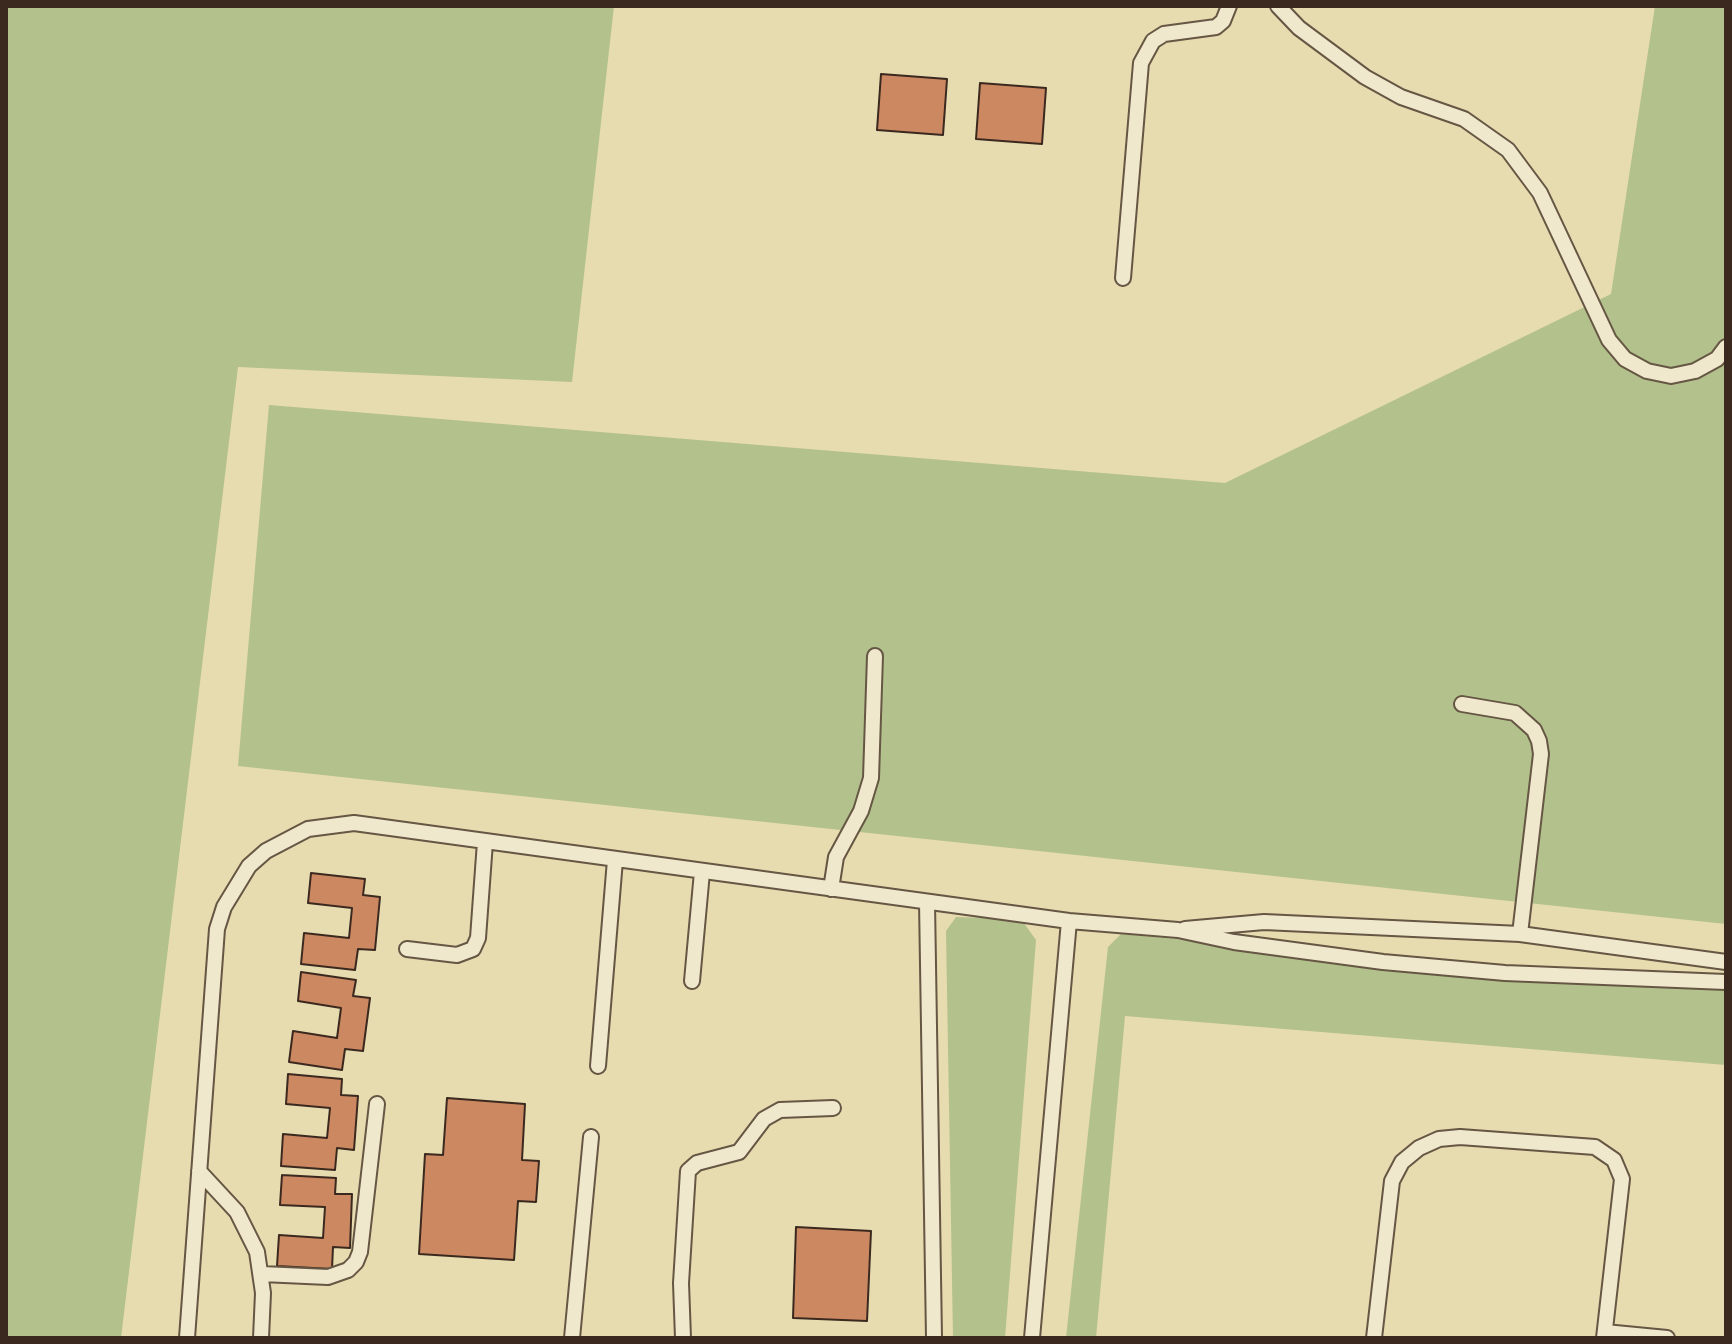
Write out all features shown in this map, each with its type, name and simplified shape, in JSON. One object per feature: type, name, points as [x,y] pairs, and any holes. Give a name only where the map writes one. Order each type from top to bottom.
[{"type":"lane","points":[[1123,278],[1141,63],[1146,52],[1164,34],[1216,27],[1223,21],[1229,6]]},
{"type":"lane","points":[[1278,6],[1299,28],[1365,77],[1401,97],[1464,119],[1508,150],[1540,193],[1609,340],[1625,359],[1647,371],[1671,376],[1695,371],[1717,359],[1726,347]]},
{"type":"lane","points":[[831,889],[839,849],[861,811],[871,778],[875,656]]},
{"type":"lane","points":[[1462,704],[1515,713],[1534,730],[1539,741],[1541,754],[1520,934]]},
{"type":"lane","points":[[187,1338],[217,929],[224,907],[249,866],[286,838],[331,824],[354,823],[1069,921],[1178,930],[1234,942],[1383,962],[1505,973],[1726,982]]},
{"type":"lane","points":[[407,949],[457,955],[473,949],[478,938],[485,842]]},
{"type":"lane","points":[[598,1066],[615,860]]},
{"type":"lane","points":[[692,981],[702,872]]},
{"type":"lane","points":[[927,902],[934,1338]]},
{"type":"lane","points":[[1032,1338],[1069,921]]},
{"type":"lane","points":[[1178,930],[1264,922],[1520,934],[1726,962]]},
{"type":"lane","points":[[262,1274],[328,1277],[348,1270],[356,1262],[360,1252],[377,1104]]},
{"type":"lane","points":[[683,1338],[681,1283],[688,1171],[697,1163],[739,1152],[764,1119],[780,1110],[833,1108]]},
{"type":"lane","points":[[572,1338],[591,1137]]},
{"type":"lane","points":[[1374,1338],[1392,1181],[1402,1162],[1419,1148],[1439,1139],[1460,1137],[1595,1147],[1614,1160],[1622,1179],[1604,1335],[1663,1338]]},
{"type":"lane","points":[[199,1171],[237,1212],[257,1252],[262,1274],[261,1338]]},
{"type":"green space","points":[[6,6],[614,6],[572,382],[238,367],[121,1338],[6,1338]]},
{"type":"green space","points":[[1655,6],[1726,6],[1726,924],[238,766],[269,405],[1225,483],[1611,294]]},
{"type":"green space","points":[[956,917],[1021,919],[1036,940],[1005,1338],[953,1338],[946,931]]},
{"type":"green space","points":[[1121,934],[1726,989],[1726,1065],[1125,1016],[1096,1338],[1066,1338],[1108,947]]},
{"type":"building","points":[[881,74],[947,79],[943,135],[877,130]]},
{"type":"building","points":[[980,83],[1046,88],[1042,144],[976,139]]},
{"type":"building","points":[[311,873],[365,879],[363,895],[380,897],[375,950],[358,949],[355,970],[301,964],[304,933],[349,938],[352,908],[308,903]]},
{"type":"building","points":[[301,972],[356,980],[353,996],[370,998],[363,1051],[345,1049],[342,1070],[289,1062],[293,1031],[337,1038],[341,1008],[298,1001]]},
{"type":"building","points":[[288,1074],[342,1079],[341,1095],[358,1096],[354,1150],[337,1148],[335,1170],[281,1166],[283,1134],[327,1138],[330,1108],[286,1104]]},
{"type":"building","points":[[447,1098],[525,1104],[522,1160],[539,1161],[536,1202],[518,1201],[514,1260],[419,1254],[425,1154],[443,1155]]},
{"type":"building","points":[[282,1175],[336,1178],[335,1194],[352,1194],[350,1248],[333,1247],[332,1269],[277,1266],[279,1235],[323,1238],[325,1207],[280,1205]]},
{"type":"building","points":[[796,1227],[871,1231],[867,1321],[793,1318]]}]
